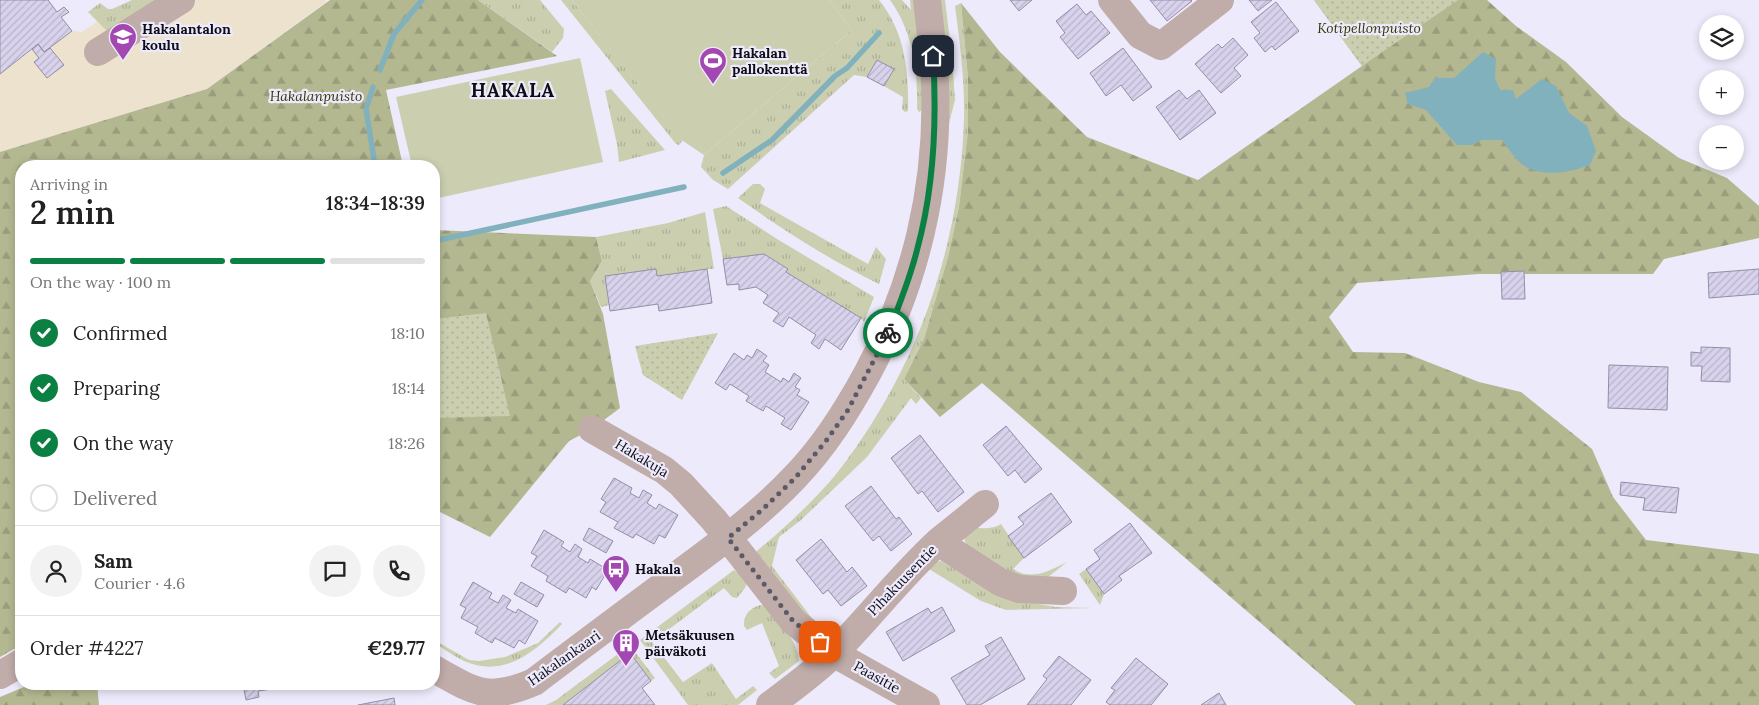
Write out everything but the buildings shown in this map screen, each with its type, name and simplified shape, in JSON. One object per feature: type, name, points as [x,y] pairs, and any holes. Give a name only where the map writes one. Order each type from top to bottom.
[{"type":"street","points":[[98,52],[181,0]]},
{"type":"street","name":"Hakalankaari","points":[[440,672],[466,687],[496,699],[534,682],[728,538],[763,509],[795,478],[826,441],[848,410],[885,341],[917,250],[926,213],[931,166],[935,86],[927,0]]},
{"type":"street","points":[[1112,0],[1140,35],[1161,46],[1220,0]]},
{"type":"street","name":"Hakakuja","points":[[592,429],[664,470],[687,490],[728,538]]},
{"type":"street","points":[[938,542],[986,504]]},
{"type":"street","name":"Paasitie","points":[[728,538],[793,621],[833,653],[926,705]]},
{"type":"street","name":"Pihakuusentie","points":[[770,705],[816,670],[913,565],[938,542],[1000,582],[1019,589],[1063,591]]},
{"type":"street","points":[[0,675],[15,666]]},
{"type":"shaded area","name":"Hakalantalon koulu","points":[[0,0],[48,0],[57,12],[64,7],[69,12],[61,18],[72,31],[82,32],[104,17],[145,0],[325,0],[326,2],[207,89],[0,152]]},
{"type":"green space","points":[[132,0],[171,0],[109,33],[88,12],[100,3],[108,9],[112,9]]},
{"type":"green space","name":"Hakalanpuisto","points":[[330,0],[478,0],[557,56],[386,90],[402,160],[15,160],[15,648],[0,657],[0,152],[207,89]]},
{"type":"green space","points":[[478,0],[540,0],[564,29],[563,38],[552,52]]},
{"type":"green space","points":[[561,0],[572,0],[683,140],[679,145],[676,144]]},
{"type":"green space","name":"Hakalan pallokenttä","points":[[572,0],[829,0],[852,30],[704,155],[683,141]]},
{"type":"green space","points":[[829,0],[879,0],[888,12],[895,25],[904,52],[908,81],[908,111],[905,112],[902,109],[903,97],[884,86],[893,69],[877,60],[867,77],[854,75],[728,189],[713,180],[701,167],[704,155],[852,30]]},
{"type":"green space","points":[[890,0],[902,0],[911,10],[910,0],[916,0],[921,30],[922,110],[919,112],[917,109],[915,66],[909,38],[898,12]]},
{"type":"green space","points":[[940,0],[945,0],[952,58],[955,100],[949,123]]},
{"type":"green space","points":[[1314,0],[1487,0],[1516,26],[1566,62],[1622,117],[1679,158],[1699,166],[1699,170],[1708,170],[1727,178],[1759,206],[1759,238],[1664,259],[1653,274],[1479,274],[1357,283],[1329,317],[1353,352],[1405,353],[1479,382],[1521,392],[1592,449],[1613,497],[1646,540],[1759,554],[1759,705],[1356,705],[982,383],[940,417],[904,379],[924,339],[948,257],[959,207],[968,131],[968,78],[961,3],[1000,52],[1087,137],[1198,180],[1362,66]]},
{"type":"green space","name":"Kotipellonpuisto","points":[[1314,0],[1458,0],[1362,66]]},
{"type":"green space","points":[[961,3],[968,78],[968,131],[959,207],[948,257],[924,339],[904,379],[921,398],[916,404],[911,398],[867,457],[801,520],[779,537],[772,566],[814,621],[839,633],[829,634],[801,615],[756,552],[824,489],[865,434],[890,393],[911,351],[929,306],[943,261],[954,215],[961,167],[964,91],[955,6]]},
{"type":"green space","points":[[580,58],[603,162],[440,198],[440,160],[411,160],[396,97]]},
{"type":"green space","points":[[611,89],[665,150],[619,162],[617,144],[605,91]]},
{"type":"green space","points":[[753,184],[760,184],[765,189],[760,203],[868,264],[876,247],[886,259],[879,284],[807,244],[738,198]]},
{"type":"green space","points":[[726,206],[874,297],[864,322],[861,318],[786,272],[788,269],[764,254],[723,259],[713,209]]},
{"type":"green space","points":[[705,212],[714,269],[657,276],[656,269],[605,276],[609,305],[601,307],[590,281],[602,261],[596,237],[668,223]]},
{"type":"green space","points":[[440,230],[596,237],[602,261],[590,281],[603,314],[620,408],[592,429],[569,441],[490,537],[440,512]]},
{"type":"green space","points":[[486,313],[510,416],[440,418],[440,318]]},
{"type":"green space","points":[[718,333],[682,400],[643,375],[635,346]]},
{"type":"green space","points":[[1001,524],[1024,558],[1013,569],[1020,573],[1034,574],[1047,571],[1067,562],[1047,578],[1023,580],[966,545],[964,537],[974,527],[988,528]]},
{"type":"green space","points":[[941,561],[1002,597],[1055,607],[1093,608],[1006,610],[981,601],[929,569],[932,562]]},
{"type":"green space","points":[[1086,569],[1104,594],[1100,605],[1079,574]]},
{"type":"green space","points":[[734,570],[747,583],[737,598],[732,597],[724,588],[652,642],[683,682],[712,663],[736,699],[753,686],[757,690],[738,705],[688,705],[640,640]]},
{"type":"green space","points":[[760,605],[767,606],[792,639],[798,653],[799,661],[775,679],[769,673],[779,666],[762,623],[747,630],[744,626],[748,612]]},
{"type":"green space","points":[[560,622],[562,624],[541,644],[519,659],[493,667],[479,666],[464,661],[440,647],[440,643],[469,660],[479,661],[505,657],[538,643]]},
{"type":"green space","points":[[632,648],[655,678],[651,681],[630,653],[563,705],[546,705],[556,700],[622,651]]},
{"type":"green space","points":[[17,690],[98,690],[99,705],[0,705],[0,697]]},
{"type":"water","points":[[1483,52],[1496,59],[1495,78],[1500,90],[1513,90],[1516,99],[1542,79],[1556,86],[1569,113],[1587,126],[1596,151],[1590,165],[1575,170],[1551,173],[1536,171],[1520,163],[1502,140],[1482,140],[1472,145],[1457,145],[1426,110],[1408,104],[1405,93],[1429,87],[1435,78],[1454,78]]},
{"type":"waterway","points":[[380,70],[394,34],[422,0]]},
{"type":"waterway","points":[[723,173],[772,140],[835,76],[847,68],[879,33]]},
{"type":"waterway","points":[[373,87],[366,109],[374,160]]},
{"type":"waterway","points":[[440,240],[684,187]]},
{"type":"way so far","points":[[820,642],[793,621],[728,538],[763,509],[795,478],[826,441],[848,410],[888,333]]},
{"type":"place","name":"Hakalantalon koulu","points":[[123,61]]},
{"type":"place","name":"Hakalan pallokenttä","points":[[713,85]]},
{"type":"place","name":"Hakala","points":[[616,593]]},
{"type":"place","name":"Metsäkuusen päiväkoti","points":[[626,667]]},
{"type":"district","name":"HAKALA","points":[[513,90]]},
{"type":"route","points":[[888,333],[917,250],[926,213],[934,133],[935,86],[933,56]]}]
